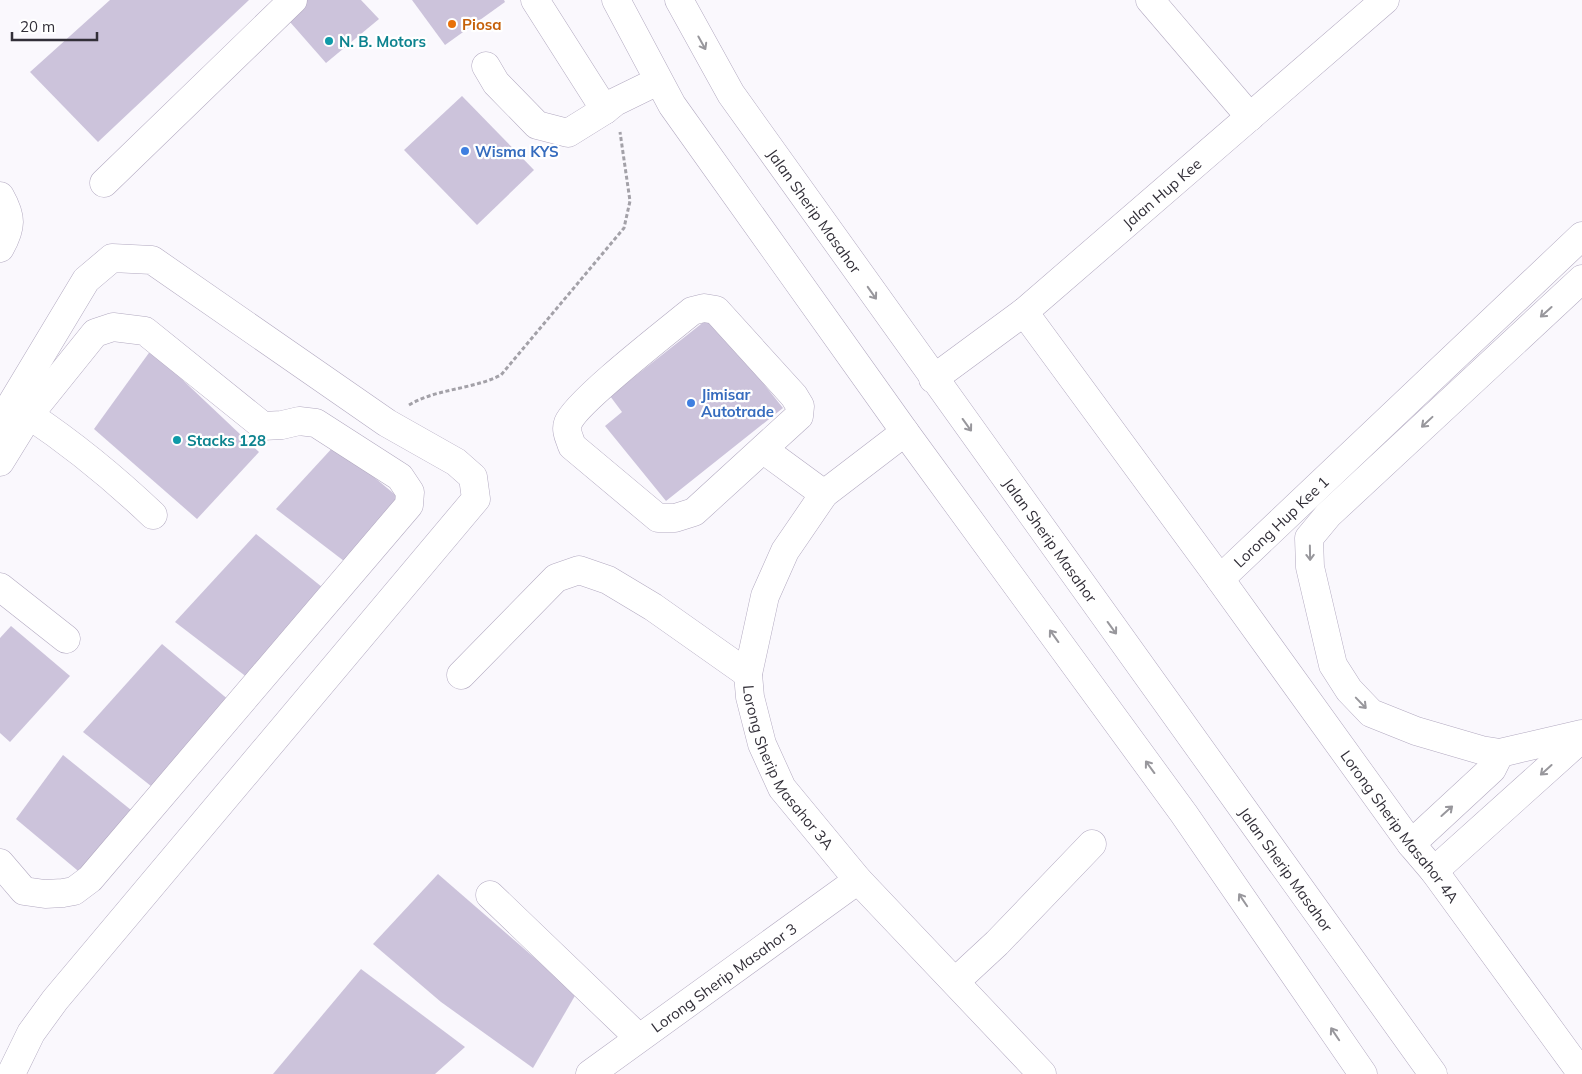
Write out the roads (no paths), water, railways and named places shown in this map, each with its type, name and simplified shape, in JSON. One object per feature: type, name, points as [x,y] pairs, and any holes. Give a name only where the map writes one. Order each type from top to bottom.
[{"type":"street","points":[[104,183],[293,0]]},
{"type":"street","points":[[535,0],[610,106]]},
{"type":"street","points":[[616,0],[672,105],[904,432],[1184,814],[1362,1074]]},
{"type":"street","name":"Jalan Sherip Masahor","points":[[679,0],[731,94],[933,379],[1433,1074]]},
{"type":"street","points":[[1150,0],[1250,117]]},
{"type":"street","name":"Jalan Hup Kee","points":[[933,379],[1024,312],[1386,0]]},
{"type":"street","points":[[486,66],[496,83],[537,125],[568,133],[610,106],[658,81]]},
{"type":"street","points":[[0,196],[8,210],[9,231],[0,248]]},
{"type":"street","name":"Lorong Hup Kee 1","points":[[1024,312],[1220,579],[1582,236]]},
{"type":"street","points":[[0,423],[86,280],[112,258],[152,260],[388,423],[456,462],[473,477],[476,499],[55,1000],[31,1033],[10,1074]]},
{"type":"street","points":[[1582,279],[1328,515],[1310,538],[1310,567],[1333,665],[1349,690],[1371,713],[1416,731],[1482,750],[1500,753],[1582,734]]},
{"type":"street","points":[[704,308],[716,310],[794,396],[800,406],[799,416],[764,450],[694,512],[675,518],[658,518],[572,446],[568,434],[568,423],[585,402],[692,311],[704,308]]},
{"type":"street","points":[[0,462],[29,415],[95,333],[114,327],[145,331],[263,426],[282,425],[299,421],[316,423],[400,477],[410,492],[409,505],[90,879],[74,891],[62,894],[24,891],[0,863]]},
{"type":"street","points":[[29,415],[78,449],[154,514]]},
{"type":"street","name":"Lorong Sherip Masahor 3A","points":[[904,432],[824,494],[785,550],[765,596],[748,674],[750,696],[762,744],[782,788],[858,880],[956,981],[1042,1074]]},
{"type":"street","points":[[764,450],[824,494]]},
{"type":"street","points":[[461,675],[556,578],[579,570],[608,580],[653,607],[748,674]]},
{"type":"street","name":"Lorong Sherip Masahor 4A","points":[[1220,579],[1411,844],[1434,871],[1582,1074]]},
{"type":"street","points":[[0,587],[36,613],[66,639]]},
{"type":"street","points":[[1434,871],[1582,738]]},
{"type":"street","points":[[1411,844],[1492,769],[1500,753]]},
{"type":"street","points":[[956,981],[997,943],[1092,844]]},
{"type":"street","name":"Lorong Sherip Masahor 3","points":[[590,1074],[638,1037],[858,880]]},
{"type":"street","points":[[490,895],[638,1037]]},
{"type":"place","name":"Piosa","points":[[452,24]]},
{"type":"place","name":"N. B. Motors","points":[[329,41]]},
{"type":"place","name":"Wisma KYS","points":[[465,151]]},
{"type":"place","name":"Jimisar Autotrade","points":[[691,403]]},
{"type":"place","name":"Stacks 128","points":[[177,440]]}]
